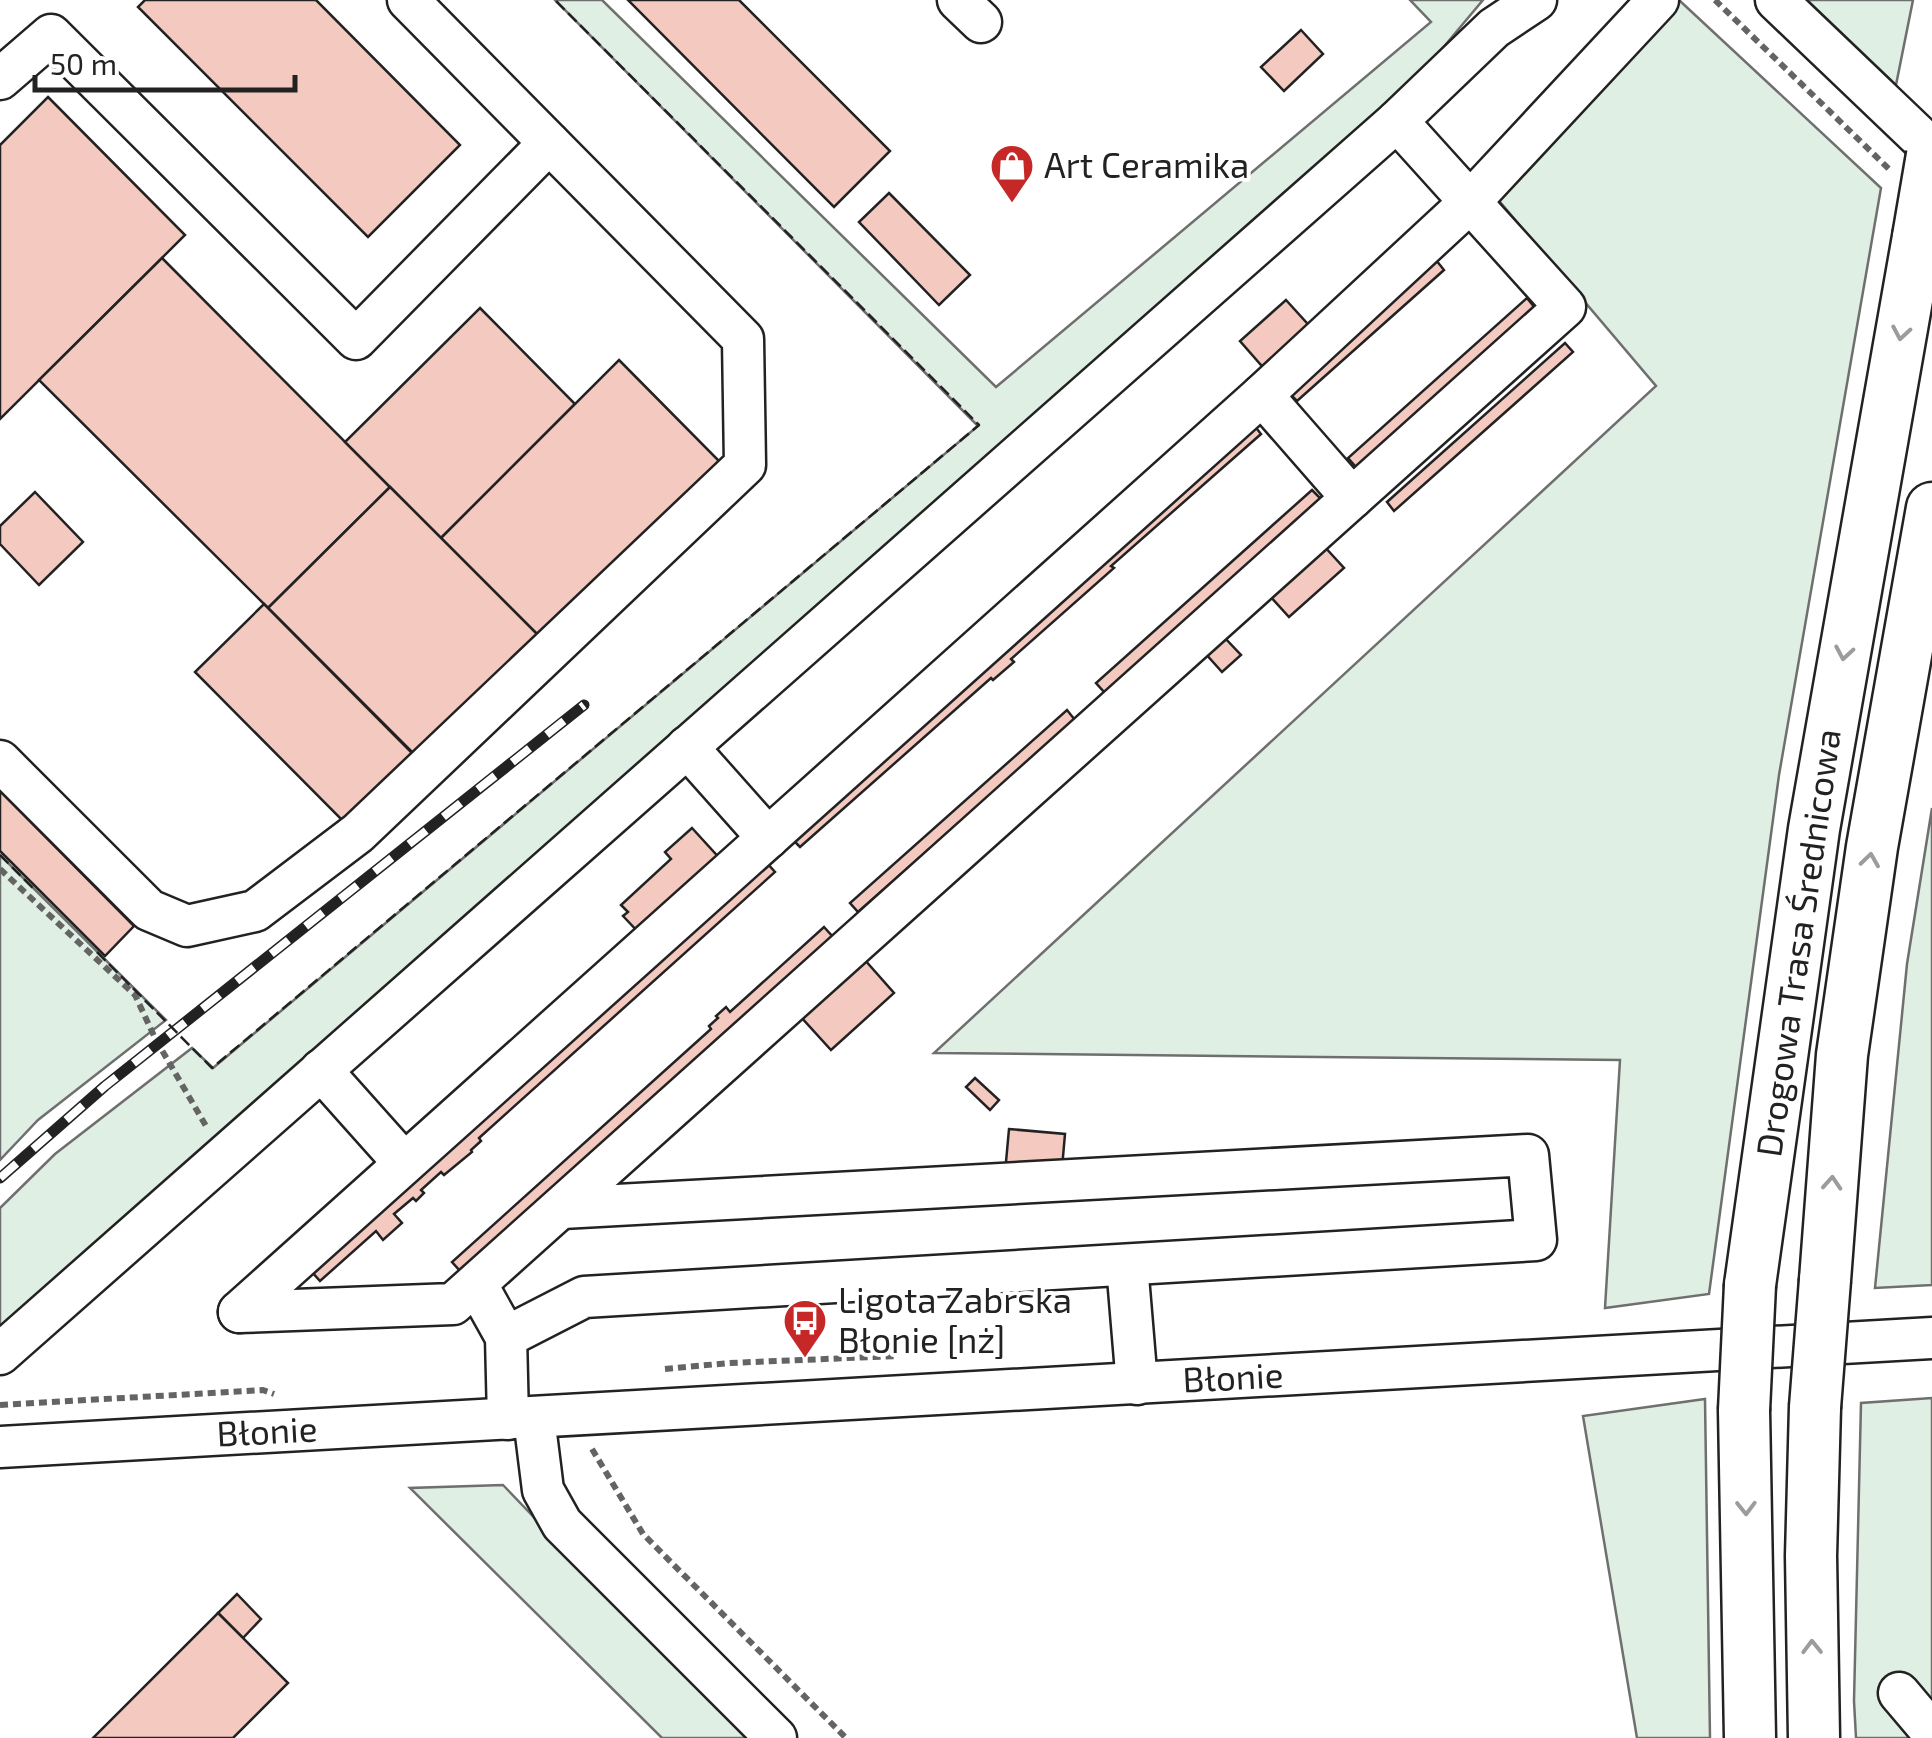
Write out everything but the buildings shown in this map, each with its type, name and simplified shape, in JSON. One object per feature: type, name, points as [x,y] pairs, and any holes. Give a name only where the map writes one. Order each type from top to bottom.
[{"type":"main road","name":"Drogowa Trasa Średnicowa","points":[[1750,1738],[1744,1410],[1750,1285],[1814,828],[1918,237],[1918,159]]},
{"type":"main road","name":"Drogowa Trasa Średnicowa","points":[[1814,1738],[1811,1556],[1815,1407],[1842,1055],[1872,847],[1932,508]]},
{"type":"street","points":[[0,761],[149,910],[188,926],[255,912],[358,832],[745,465],[743,339],[408,0]]},
{"type":"street","points":[[0,1354],[1397,121],[1504,14],[1536,0]]},
{"type":"street","points":[[1397,121],[1468,204],[1565,307],[453,1304],[239,1312],[1262,395],[1468,204],[1658,0]]},
{"type":"street","points":[[1776,0],[1918,159]]},
{"type":"street","points":[[0,78],[51,35],[356,339],[550,143]]},
{"type":"street","points":[[1262,395],[1352,498]]},
{"type":"street","points":[[687,747],[768,838]]},
{"type":"street","points":[[321,1070],[404,1163]]},
{"type":"street","points":[[506,1337],[584,1297],[1536,1240],[1528,1155],[562,1208]]},
{"type":"street","points":[[1127,1264],[1137,1384]]},
{"type":"street","points":[[476,1284],[506,1337],[521,1418],[543,1490],[562,1524],[776,1738]]},
{"type":"street","name":"Błonie","points":[[0,1447],[1932,1338]]},
{"type":"street","points":[[1898,1692],[1932,1732]]},
{"type":"path","points":[[1715,0],[1918,159]]},
{"type":"path","points":[[0,869],[135,995],[156,1040],[223,1156]]},
{"type":"path","points":[[0,1405],[263,1390]]},
{"type":"path","points":[[592,1448],[643,1534],[846,1738]]},
{"type":"green space","points":[[555,0],[602,0],[996,387],[1431,22],[1410,0],[1483,0],[1426,68],[0,1332],[0,1208],[55,1154],[192,1048],[213,1068],[978,426]]},
{"type":"green space","points":[[1679,0],[1881,188],[1779,775],[1709,1294],[1605,1308],[1620,1060],[934,1053],[1656,386],[1495,196]]},
{"type":"green space","points":[[1807,0],[1913,0],[1896,85]]},
{"type":"green space","points":[[1932,808],[1932,1285],[1875,1288],[1907,964]]},
{"type":"green space","points":[[0,855],[166,1020],[38,1120],[0,1160]]},
{"type":"green space","points":[[1932,1398],[1932,1738],[1856,1738],[1861,1403]]},
{"type":"green space","points":[[1705,1399],[1710,1738],[1637,1738],[1583,1416]]},
{"type":"green space","points":[[503,1485],[746,1738],[662,1738],[410,1488]]},
{"type":"railway","points":[[0,1178],[105,1086],[584,705]]},
{"type":"fence","points":[[97,952],[212,1068],[979,425],[555,0]]},
{"type":"fence","points":[[0,855],[33,888]]},
{"type":"place","name":"Art Ceramika","points":[[1012,204]]},
{"type":"place","name":"Ligota Zabrska Błonie [nż]","points":[[805,1359]]}]
